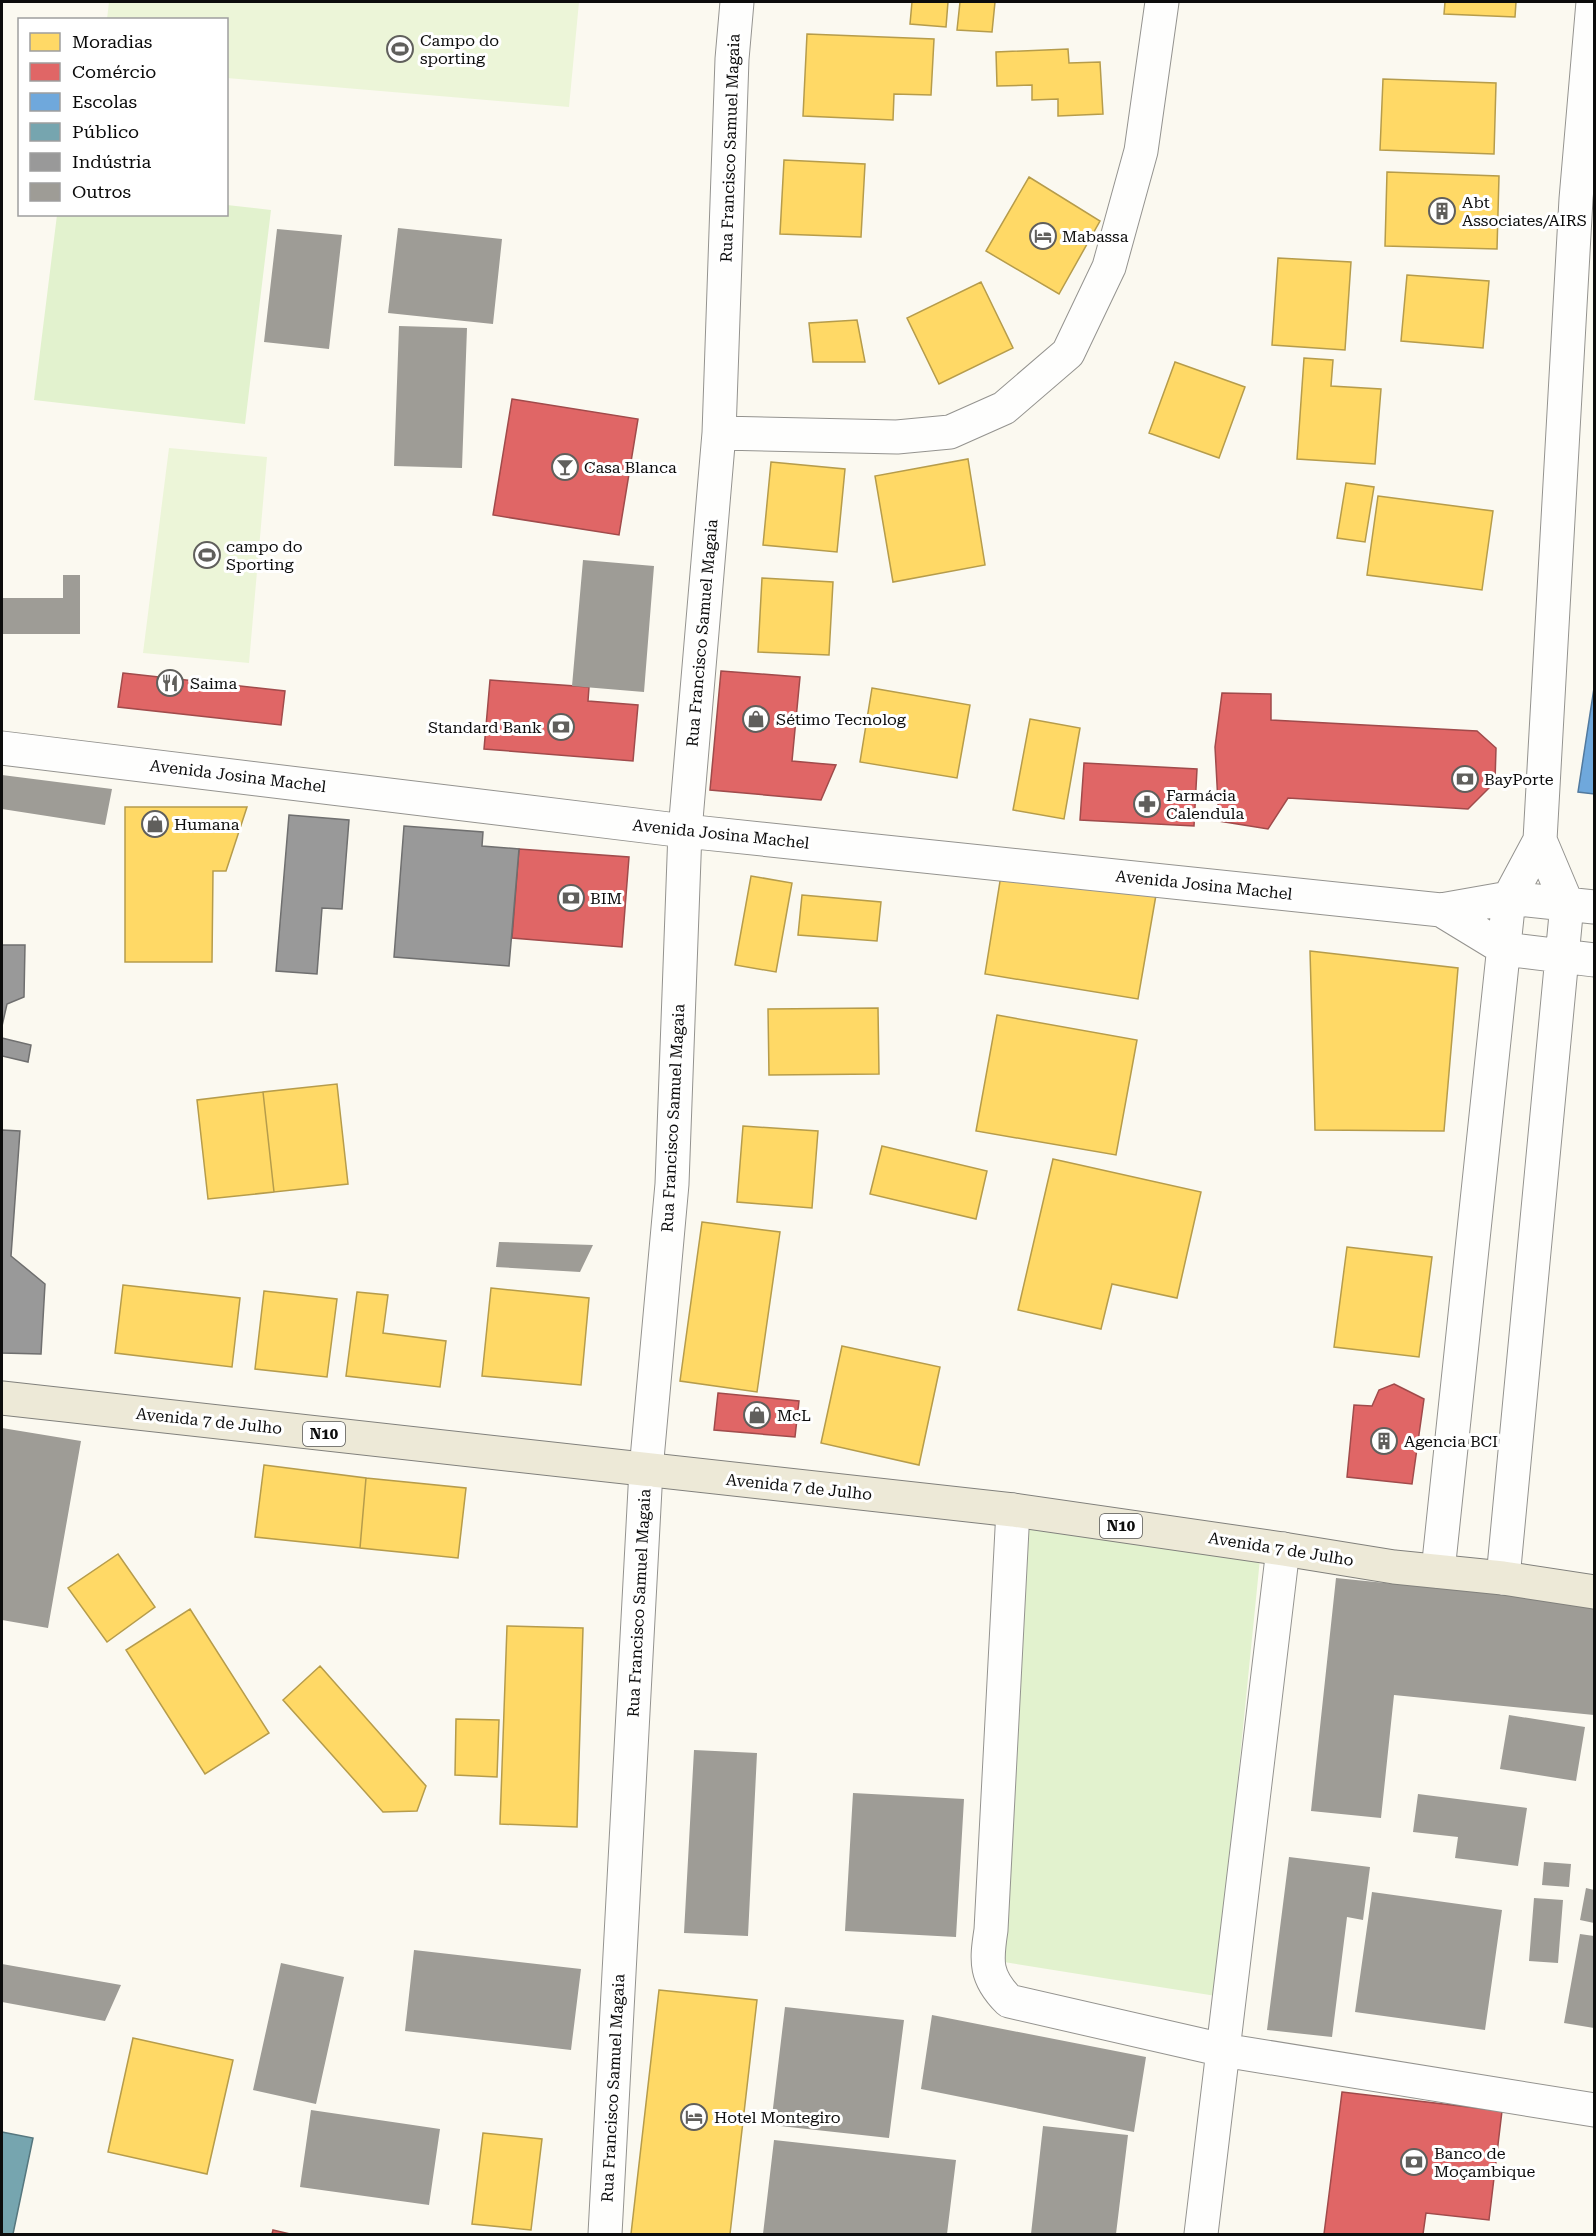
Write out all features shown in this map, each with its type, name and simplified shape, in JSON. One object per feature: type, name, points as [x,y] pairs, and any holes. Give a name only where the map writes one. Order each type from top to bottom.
[{"type":"main road","name":"Avenida 7 de Julho","points":[[2,1398],[1013,1510],[1394,1567],[1503,1578],[1594,1592]]},
{"type":"street","name":"Rua Francisco Samuel Magaia","points":[[605,2235],[645,1470],[672,1184],[685,831],[719,433],[732,59],[737,2]]},
{"type":"street","points":[[719,433],[897,437],[950,432],[1004,408],[1068,353],[1109,267],[1141,151],[1162,2]]},
{"type":"street","points":[[1438,1571],[1509,898],[1540,840],[1575,210],[1593,2]]},
{"type":"street","name":"Avenida Josina Machel","points":[[2,748],[685,831],[1441,910],[1509,898],[1581,906]]},
{"type":"street","points":[[1503,1578],[1562,956],[1581,906],[1540,840]]},
{"type":"street","name":"Avenida Josina Machel","points":[[1441,910],[1505,949],[1594,960]]},
{"type":"street","points":[[1013,1510],[991,1930],[988,1950],[989,1970],[995,1988],[1009,2001],[1222,2050],[1594,2110]]},
{"type":"street","points":[[1201,2235],[1284,1549]]},
{"type":"green space","name":"Campo do sporting","points":[[109,2],[579,2],[569,107],[228,78],[228,18],[107,18]]},
{"type":"green space","points":[[228,205],[271,210],[245,424],[34,400],[57,216],[228,216]]},
{"type":"green space","name":"campo do Sporting","points":[[169,448],[267,457],[249,663],[143,653]]},
{"type":"green space","points":[[1023,1515],[1263,1529],[1216,1996],[979,1958]]},
{"type":"building: Moradias","points":[[912,2],[948,2],[946,27],[910,24]]},
{"type":"building: Moradias","points":[[960,2],[995,2],[992,32],[957,30]]},
{"type":"building: Moradias","points":[[1445,2],[1516,2],[1515,17],[1444,14]]},
{"type":"building: Moradias","points":[[807,34],[934,39],[931,95],[894,94],[893,120],[803,116]]},
{"type":"building: Moradias","points":[[1068,49],[1069,63],[1100,62],[1103,114],[1058,116],[1058,99],[1032,100],[1032,85],[997,86],[996,52]]},
{"type":"building: Moradias","points":[[1383,79],[1496,83],[1494,154],[1380,150]]},
{"type":"building: Moradias","points":[[784,160],[865,164],[861,237],[780,234]]},
{"type":"building: Moradias","name":"Abt Associates/AIRS","points":[[1387,172],[1499,176],[1497,249],[1385,246]]},
{"type":"building: Moradias","name":"Mabassa","points":[[1029,177],[1100,221],[1059,294],[986,251]]},
{"type":"building: Moradias","points":[[1278,258],[1351,262],[1345,350],[1272,345]]},
{"type":"building: Moradias","points":[[1407,275],[1489,281],[1483,348],[1401,341]]},
{"type":"building: Moradias","points":[[981,282],[1013,348],[939,384],[907,318]]},
{"type":"building: Moradias","points":[[857,320],[865,362],[813,362],[809,323]]},
{"type":"building: Moradias","points":[[1304,358],[1333,360],[1331,386],[1381,389],[1375,464],[1297,459]]},
{"type":"building: Moradias","points":[[1175,362],[1245,387],[1219,458],[1149,433]]},
{"type":"building: Moradias","points":[[968,459],[985,565],[893,582],[875,476]]},
{"type":"building: Moradias","points":[[771,462],[845,469],[837,552],[763,545]]},
{"type":"building: Moradias","points":[[1346,483],[1374,487],[1365,542],[1337,538]]},
{"type":"building: Moradias","points":[[1378,496],[1493,511],[1482,590],[1367,575]]},
{"type":"building: Moradias","points":[[762,578],[833,582],[829,655],[758,652]]},
{"type":"building: Moradias","points":[[872,688],[970,705],[957,778],[860,762]]},
{"type":"building: Moradias","points":[[1030,719],[1080,728],[1064,819],[1013,810]]},
{"type":"building: Moradias","points":[[125,807],[247,807],[226,871],[213,871],[212,962],[125,962]]},
{"type":"building: Moradias","points":[[1002,869],[1156,895],[1138,999],[985,974]]},
{"type":"building: Moradias","points":[[751,876],[792,883],[776,972],[735,965]]},
{"type":"building: Moradias","points":[[802,895],[881,902],[877,941],[798,935]]},
{"type":"building: Moradias","points":[[1310,951],[1458,968],[1444,1131],[1315,1130]]},
{"type":"building: Moradias","points":[[878,1008],[879,1074],[769,1075],[768,1009]]},
{"type":"building: Moradias","points":[[997,1015],[1137,1040],[1116,1155],[976,1131]]},
{"type":"building: Moradias","points":[[337,1084],[348,1184],[274,1192],[263,1092]]},
{"type":"building: Moradias","points":[[263,1092],[274,1192],[208,1199],[197,1100]]},
{"type":"building: Moradias","points":[[743,1126],[818,1131],[812,1208],[737,1202]]},
{"type":"building: Moradias","points":[[882,1146],[987,1171],[976,1219],[870,1194]]},
{"type":"building: Moradias","points":[[1053,1159],[1201,1192],[1177,1298],[1112,1284],[1101,1329],[1018,1310]]},
{"type":"building: Moradias","points":[[702,1222],[780,1232],[757,1392],[680,1381]]},
{"type":"building: Moradias","points":[[1347,1247],[1432,1257],[1419,1357],[1334,1347]]},
{"type":"building: Moradias","points":[[123,1285],[240,1298],[232,1367],[115,1353]]},
{"type":"building: Moradias","points":[[491,1288],[589,1298],[581,1385],[482,1376]]},
{"type":"building: Moradias","points":[[264,1291],[337,1299],[327,1377],[255,1369]]},
{"type":"building: Moradias","points":[[357,1292],[388,1295],[383,1333],[446,1341],[440,1387],[346,1376]]},
{"type":"building: Moradias","points":[[842,1346],[940,1367],[919,1465],[821,1443]]},
{"type":"building: Moradias","points":[[264,1465],[366,1478],[360,1548],[255,1537]]},
{"type":"building: Moradias","points":[[366,1478],[466,1488],[458,1558],[360,1548]]},
{"type":"building: Moradias","points":[[118,1554],[155,1607],[107,1642],[68,1588]]},
{"type":"building: Moradias","points":[[190,1609],[269,1733],[205,1774],[126,1650]]},
{"type":"building: Moradias","points":[[507,1626],[583,1628],[577,1827],[500,1824]]},
{"type":"building: Moradias","points":[[320,1666],[426,1786],[417,1811],[383,1812],[283,1700]]},
{"type":"building: Moradias","points":[[456,1719],[499,1720],[497,1777],[455,1775]]},
{"type":"building: Moradias","name":"Hotel Montegiro","points":[[659,1990],[757,2000],[730,2234],[631,2234]]},
{"type":"building: Moradias","points":[[133,2038],[233,2060],[207,2174],[108,2152]]},
{"type":"building: Moradias","points":[[483,2133],[542,2139],[531,2230],[472,2224]]},
{"type":"building: Comércio","name":"Casa Blanca","points":[[512,399],[638,419],[619,535],[493,515]]},
{"type":"building: Comércio","name":"Sétimo Tecnolog","points":[[721,671],[800,677],[792,761],[836,765],[821,800],[710,790]]},
{"type":"building: Comércio","points":[[123,673],[285,691],[281,725],[118,707]]},
{"type":"building: Comércio","name":"Standard Bank","points":[[490,680],[589,687],[588,701],[638,705],[633,761],[484,749]]},
{"type":"building: Comércio","points":[[1222,693],[1271,694],[1271,720],[1477,731],[1496,748],[1495,782],[1468,809],[1288,798],[1268,829],[1219,821],[1215,747]]},
{"type":"building: Comércio","points":[[1084,763],[1197,769],[1194,826],[1080,820]]},
{"type":"building: Comércio","name":"BIM","points":[[519,849],[629,857],[622,947],[512,938]]},
{"type":"building: Comércio","name":"Agencia BCI","points":[[1394,1384],[1424,1399],[1412,1484],[1347,1477],[1354,1405],[1372,1406],[1379,1390]]},
{"type":"building: Comércio","name":"McL","points":[[718,1393],[799,1401],[795,1437],[714,1430]]},
{"type":"building: Comércio","name":"Banco de Moçambique","points":[[1342,2092],[1502,2111],[1489,2220],[1426,2213],[1423,2234],[1324,2234]]},
{"type":"building: Comércio","points":[[273,2230],[290,2234],[272,2234]]},
{"type":"building: Escolas","points":[[1594,688],[1594,794],[1578,792]]},
{"type":"building: Público","points":[[2,2132],[33,2138],[13,2234],[2,2234]]},
{"type":"building: Indústria","points":[[289,815],[349,820],[342,909],[322,908],[317,974],[276,971]]},
{"type":"building: Indústria","points":[[404,826],[483,832],[482,846],[519,849],[509,966],[394,957]]},
{"type":"building: Indústria","points":[[2,945],[25,945],[24,997],[7,1004],[2,1026]]},
{"type":"building: Indústria","points":[[2,1038],[31,1045],[28,1062],[2,1056]]},
{"type":"building: Indústria","points":[[2,1130],[20,1131],[11,1256],[45,1284],[41,1354],[2,1353]]},
{"type":"building: Outros","points":[[398,228],[502,239],[493,324],[388,313]]},
{"type":"building: Outros","points":[[277,229],[342,235],[329,349],[264,342]]},
{"type":"building: Outros","points":[[399,326],[467,328],[462,468],[394,466]]},
{"type":"building: Outros","points":[[583,560],[654,566],[644,692],[572,686]]},
{"type":"building: Outros","points":[[63,575],[80,575],[80,634],[2,634],[2,598],[63,598]]},
{"type":"building: Outros","points":[[2,775],[112,789],[105,825],[2,809]]},
{"type":"building: Outros","points":[[499,1242],[593,1245],[580,1272],[496,1267]]},
{"type":"building: Outros","points":[[2,1428],[81,1441],[48,1628],[2,1620]]},
{"type":"building: Outros","points":[[1336,1578],[1594,1604],[1594,1715],[1394,1695],[1381,1818],[1311,1811]]},
{"type":"building: Outros","points":[[1509,1715],[1585,1727],[1576,1781],[1500,1769]]},
{"type":"building: Outros","points":[[694,1750],[757,1753],[748,1936],[684,1933]]},
{"type":"building: Outros","points":[[853,1793],[964,1799],[956,1937],[845,1931]]},
{"type":"building: Outros","points":[[1418,1794],[1527,1808],[1518,1866],[1455,1858],[1458,1837],[1413,1832]]},
{"type":"building: Outros","points":[[1289,1857],[1370,1867],[1363,1920],[1347,1917],[1332,2037],[1267,2030]]},
{"type":"building: Outros","points":[[1544,1862],[1571,1864],[1569,1887],[1542,1885]]},
{"type":"building: Outros","points":[[1586,1888],[1594,1890],[1594,1923],[1580,1920]]},
{"type":"building: Outros","points":[[1372,1892],[1502,1910],[1485,2030],[1355,2012]]},
{"type":"building: Outros","points":[[1534,1898],[1563,1900],[1558,1963],[1529,1961]]},
{"type":"building: Outros","points":[[1580,1934],[1594,1936],[1594,2028],[1564,2023]]},
{"type":"building: Outros","points":[[414,1950],[581,1969],[571,2050],[405,2031]]},
{"type":"building: Outros","points":[[281,1963],[344,1977],[316,2104],[253,2090]]},
{"type":"building: Outros","points":[[2,1964],[121,1985],[105,2021],[2,2002]]},
{"type":"building: Outros","points":[[785,2007],[904,2020],[889,2138],[771,2125]]},
{"type":"building: Outros","points":[[932,2015],[1146,2057],[1134,2132],[921,2089]]},
{"type":"building: Outros","points":[[311,2110],[440,2129],[429,2205],[300,2187]]},
{"type":"building: Outros","points":[[1043,2126],[1128,2135],[1116,2234],[1031,2234]]},
{"type":"building: Outros","points":[[774,2140],[956,2160],[947,2234],[763,2234]]},
{"type":"place","name":"Campo do sporting","points":[[400,49]]},
{"type":"place","name":"Abt Associates/AIRS","points":[[1442,211]]},
{"type":"place","name":"Mabassa","points":[[1043,236]]},
{"type":"place","name":"Casa Blanca","points":[[565,467]]},
{"type":"place","name":"campo do Sporting","points":[[207,555]]},
{"type":"place","name":"Saima","points":[[170,683]]},
{"type":"place","name":"Sétimo Tecnolog","points":[[756,719]]},
{"type":"place","name":"Standard Bank","points":[[561,727]]},
{"type":"place","name":"BayPorte","points":[[1465,779]]},
{"type":"place","name":"Farmácia Calendula","points":[[1147,804]]},
{"type":"place","name":"Humana","points":[[155,824]]},
{"type":"place","name":"BIM","points":[[571,898]]},
{"type":"place","name":"McL","points":[[757,1415]]},
{"type":"place","name":"Agencia BCI","points":[[1384,1441]]},
{"type":"place","name":"Hotel Montegiro","points":[[694,2117]]},
{"type":"place","name":"Banco de Moçambique","points":[[1414,2162]]}]
